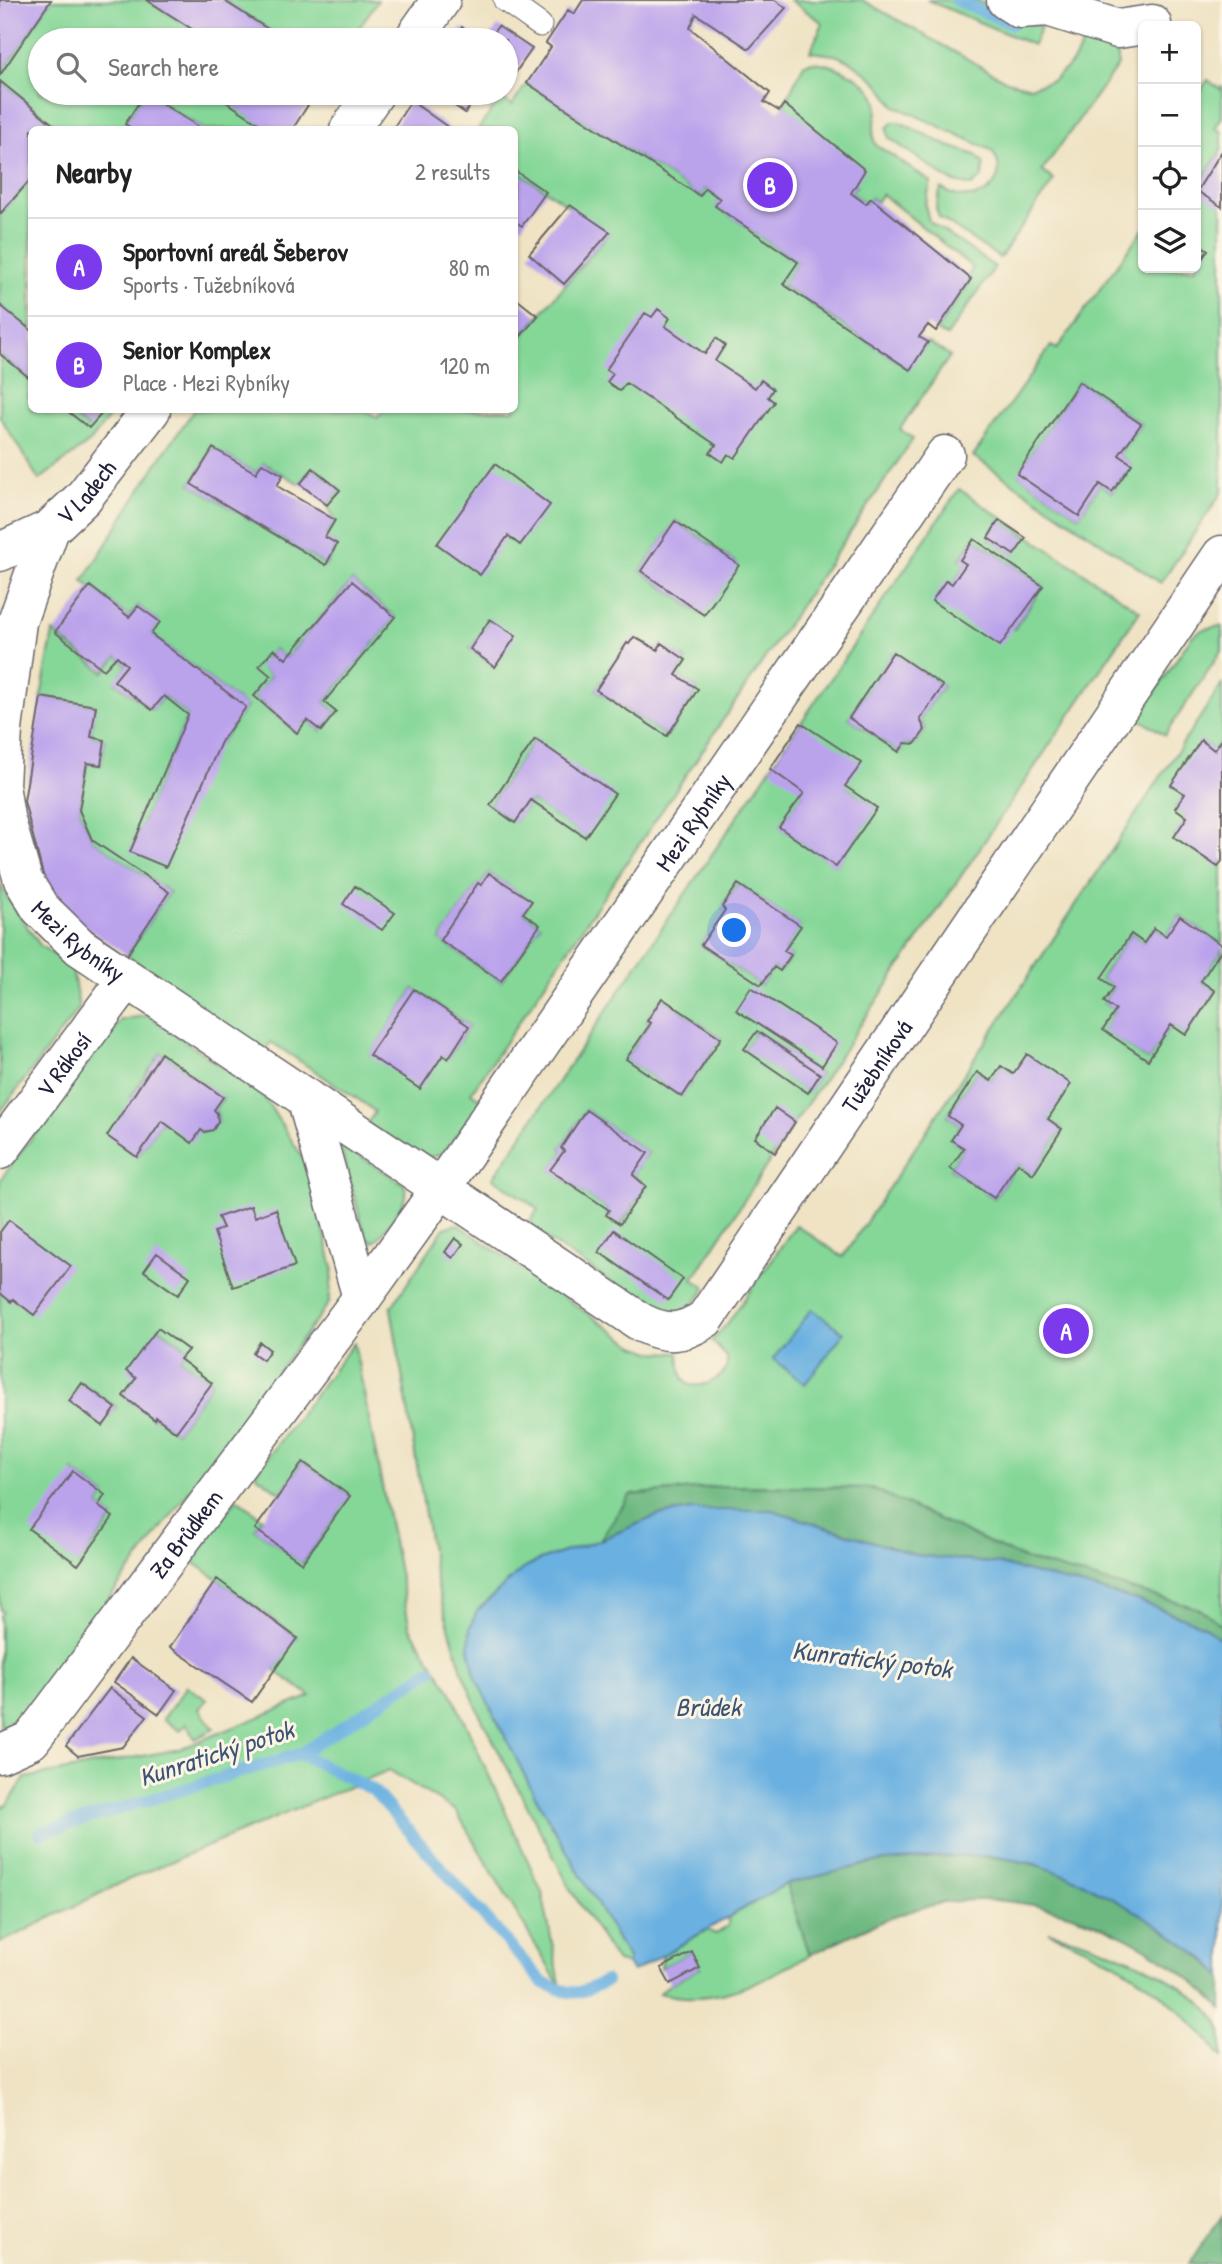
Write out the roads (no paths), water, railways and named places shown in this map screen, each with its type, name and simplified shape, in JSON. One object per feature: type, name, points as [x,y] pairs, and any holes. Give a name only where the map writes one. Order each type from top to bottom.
[{"type":"street","points":[[421,28],[441,0]]},
{"type":"street","points":[[1006,0],[1020,9],[1048,7],[1118,29],[1138,26]]},
{"type":"street","points":[[352,126],[367,105]]},
{"type":"street","name":"V Ladech","points":[[0,552],[50,529],[83,498],[149,413]]},
{"type":"street","name":"Mezi Rybníky","points":[[362,1298],[441,1188],[945,455]]},
{"type":"street","name":"Mezi Rybníky","points":[[50,529],[17,622],[3,729],[0,785],[2,803],[23,880],[31,896],[54,924],[80,947],[441,1188]]},
{"type":"street","name":"Tužebníková","points":[[441,1188],[642,1323],[659,1331],[677,1332],[692,1328],[705,1319],[1222,555]]},
{"type":"street","name":"V Rákosí","points":[[0,1150],[127,979]]},
{"type":"street","points":[[306,1098],[362,1298]]},
{"type":"street","name":"Za Brůdkem","points":[[0,1754],[31,1740],[362,1298]]},
{"type":"lane","points":[[505,0],[540,25]]},
{"type":"water","points":[[812,1309],[844,1333],[805,1384],[773,1359]]},
{"type":"water","name":"Brůdek","points":[[692,1510],[772,1510],[915,1555],[999,1564],[1136,1600],[1202,1625],[1222,1640],[1222,1977],[1205,1959],[1141,1914],[1078,1880],[1035,1864],[992,1856],[947,1856],[875,1862],[786,1884],[633,1972],[628,1958],[533,1792],[476,1679],[469,1649],[470,1627],[477,1611],[520,1571],[540,1560],[600,1540],[659,1515]]},
{"type":"waterway","points":[[956,0],[1012,24]]},
{"type":"waterway","name":"Kunratický potok","points":[[40,1833],[300,1754],[431,1670]]},
{"type":"waterway","points":[[300,1754],[373,1790],[542,1982],[568,1992],[580,1992],[606,1981]]},
{"type":"place","name":"Senior Komplex","points":[[770,185]]},
{"type":"place","name":"Sportovní areál Šeberov","points":[[1066,1331]]}]
